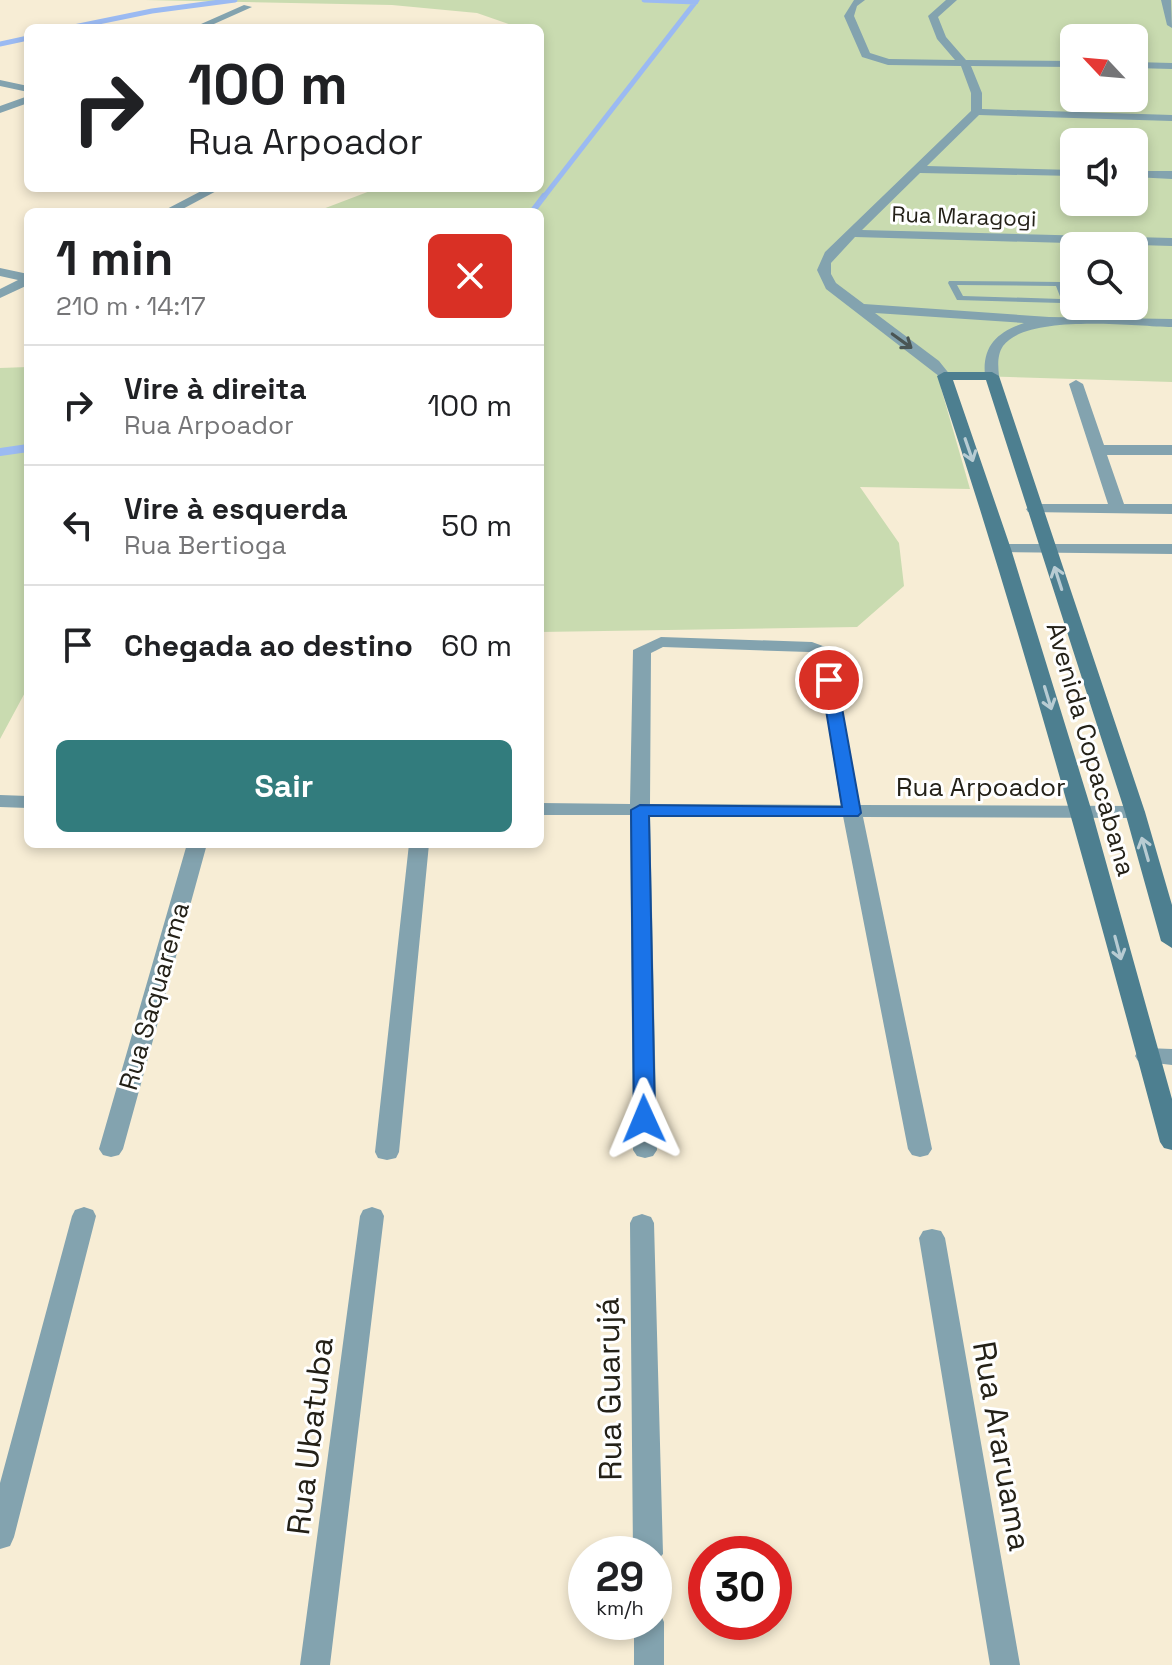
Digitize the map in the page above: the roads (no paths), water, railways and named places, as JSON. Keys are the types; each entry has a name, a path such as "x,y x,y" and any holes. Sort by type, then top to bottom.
{"street":[{"path":"860,0 853,5 849,16 866,55 888,62 1060,64"},
{"path":"952,0 933,16 933,25 944,42 967,63 975,80 976,112 829,255 823,265 823,275 858,308 934,364 944,376 992,376 988,358 992,348 1005,336 1049,321"},
{"path":"1166,0 1172,25"},
{"path":"207,24 247,7"},
{"path":"1148,65 1172,66"},
{"path":"0,83 24,88"},
{"path":"0,110 24,101"},
{"path":"976,112 1172,118"},
{"path":"919,169 1060,173"},
{"path":"1148,174 1172,175"},
{"path":"175,208 208,192"},
{"name":"Rua Maragogi","path":"851,233 1172,242"},
{"path":"0,272 24,278"},
{"path":"0,294 24,281"},
{"path":"858,308 1049,321 1172,323"},
{"name":"Avenida Copacabana","path":"944,376 1003,549 1082,812 1146,1056 1172,1142"},
{"name":"Avenida Copacabana","path":"992,376 1135,812 1172,941"},
{"path":"1076,384 1118,509"},
{"path":"1098,450 1172,450"},
{"path":"1034,509 1172,509"},
{"path":"1003,549 1172,549"},
{"path":"645,1150 640,810 642,650 661,642 812,647 823,651 852,813 920,1149"},
{"path":"0,801 24,802"},
{"name":"Rua Arpoador","path":"544,809 852,813 1135,812"},
{"name":"Rua Saquarema","path":"111,1149 196,848"},
{"path":"387,1152 419,848"},
{"path":"1146,1056 1172,1057"},
{"path":"0,1537 84,1216"},
{"name":"Rua Ubatuba","path":"315,1665 372,1216"},
{"name":"Rua Guarujá","path":"642,1223 648,1536"},
{"name":"Rua Araruama","path":"932,1238 1005,1665"},
{"path":"649,1640 649,1665"}],"lane":[{"path":"952,283 1058,284 1065,301 960,298 952,283"}],"waterway":[{"path":"89,24 152,11 235,0"},
{"path":"644,0 695,2"},
{"path":"543,198 695,2"},
{"path":"0,44 24,39"},
{"path":"535,208 544,196"},
{"path":"0,452 24,449"}]}
